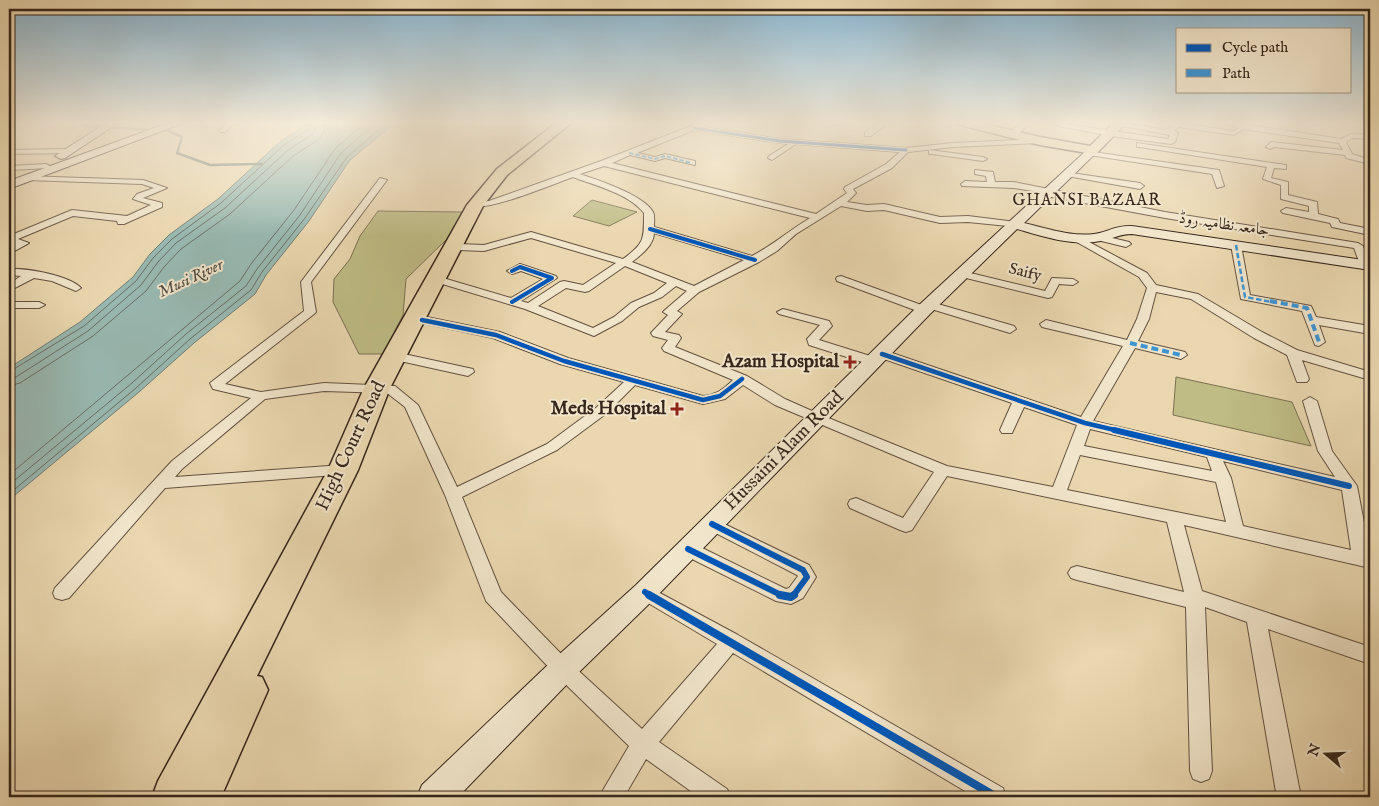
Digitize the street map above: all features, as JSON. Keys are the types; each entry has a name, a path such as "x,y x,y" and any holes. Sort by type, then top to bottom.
{"highway":[{"name":"High Court Road","path":"174,797 479,204 502,172 517,161"},
{"name":"High Court Road","path":"198,797 355,470 384,389 404,358 479,204 509,172 524,161"}],"main road":[{"path":"9,185 27,178 55,161"},
{"path":"44,169 69,161"},
{"name":"Hussaini Alam Road","path":"434,797 563,669 645,592 816,418 962,274 1082,161"},
{"name":"جامعہ نظامیہ روڈ","path":"1016,225 1076,238 1096,237 1114,230 1125,229 1367,266"}],"street":[{"path":"479,204 490,203 610,161"},
{"path":"683,161 692,163"},
{"path":"895,161 848,189 852,193 840,203 794,232 774,249 695,290 669,312 676,314 657,333 675,338 668,348 742,379 780,402 816,418 943,470 1236,530 1365,560 1349,486 1325,450 1310,401"},
{"path":"1155,161 1164,165 1216,172 1220,186"},
{"path":"1244,161 1283,167"},
{"path":"604,163 696,188 818,217"},
{"path":"1162,175 1164,165"},
{"path":"1270,165 1266,177 1268,180 1285,184 1284,197 1315,206 1313,216"},
{"path":"11,169 44,169"},
{"path":"978,172 990,174 991,185"},
{"path":"528,307 564,284 586,289 644,246 649,238 649,213 643,206 616,190 573,174"},
{"path":"1067,174 1140,186"},
{"path":"27,178 144,182 163,188 140,196 137,200 159,205 115,224"},
{"path":"383,180 306,282 310,312 217,383 218,386 261,396 324,387 384,389 411,406 453,495 492,596 563,669 643,744 719,797"},
{"path":"965,184 1014,185 1165,215 1358,246"},
{"path":"840,203 867,208 884,207 940,220 968,219 1016,225"},
{"path":"1286,211 1335,221 1336,224 1367,231 1358,246"},
{"path":"9,239 72,213 128,219"},
{"path":"650,229 755,260"},
{"path":"459,247 484,248 539,236 595,255 624,262 695,290"},
{"path":"1096,237 1126,244"},
{"path":"1076,238 1143,275 1152,288 1194,296 1258,335 1292,353 1370,376"},
{"path":"9,239 24,243 9,251"},
{"path":"1236,245 1245,296 1307,308 1319,342"},
{"path":"1358,246 1367,266"},
{"path":"512,272 520,268 552,278 512,302"},
{"path":"9,272 55,279 76,288"},
{"path":"9,288 32,274"},
{"name":"Saify","path":"962,274 1048,295 1056,280 1073,282"},
{"path":"841,279 928,308 1010,329"},
{"path":"443,281 528,307 594,332 618,319 635,306 658,295 675,282"},
{"path":"1058,494 1085,423 1143,318 1152,288"},
{"path":"9,305 40,305"},
{"path":"783,312 825,323 826,326 813,339 814,342 878,358 1020,400 1085,423 1349,486"},
{"path":"422,320 496,335 564,361 632,382 703,400 716,400 727,394 742,379"},
{"path":"1312,320 1370,330"},
{"path":"1046,324 1181,355"},
{"path":"1292,353 1302,378"},
{"path":"404,358 468,372"},
{"path":"453,495 552,447 602,410 632,382"},
{"path":"62,593 177,465 261,396"},
{"path":"1008,430 1020,400"},
{"path":"1075,449 1223,478"},
{"path":"1213,454 1223,478 1236,530"},
{"path":"160,483 343,470"},
{"path":"856,504 906,526 943,470"},
{"path":"1174,517 1194,599 1201,771"},
{"path":"688,549 783,596 791,597 796,593 806,577 803,570 712,524"},
{"path":"1078,573 1194,599 1256,617 1370,655"},
{"path":"645,592 995,796"},
{"path":"1256,617 1288,792"},
{"path":"611,797 643,744 731,641"}],"shaded area":[{"path":"592,200 637,212 609,226 573,216"},
{"path":"378,211 462,212 448,238 406,279 403,315 383,354 359,354 333,302 334,279 350,259 360,236"},
{"path":"1176,377 1292,402 1311,446 1173,415"}],"water":[{"name":"Musi River","path":"260,161 350,161 309,221 266,275 255,294 194,343 139,392 9,500 9,368 80,322 133,277 150,254 169,235 218,199"}],"waterway":[{"path":"198,161 210,165 262,164"}],"marked path":[{"path":"683,161 692,163"},
{"path":"1236,245 1245,297 1307,308 1319,342"},
{"path":"1130,343 1181,355"}],"cycle path":[{"path":"650,229 755,260"},
{"path":"512,271 520,267 552,278 512,302"},
{"path":"422,320 496,335 564,361 703,400 720,396 729,391 742,379"},
{"path":"882,354 1085,423 1349,486"},
{"path":"688,549 783,596 791,597 807,577 803,570 712,524"},
{"path":"645,592 995,796"}],"place":[{"name":"Azam Hospital","path":"850,362"},
{"name":"Meds Hospital","path":"677,409"}],"district":[{"name":"GHANSI BAZAAR","path":"1087,201"}]}
